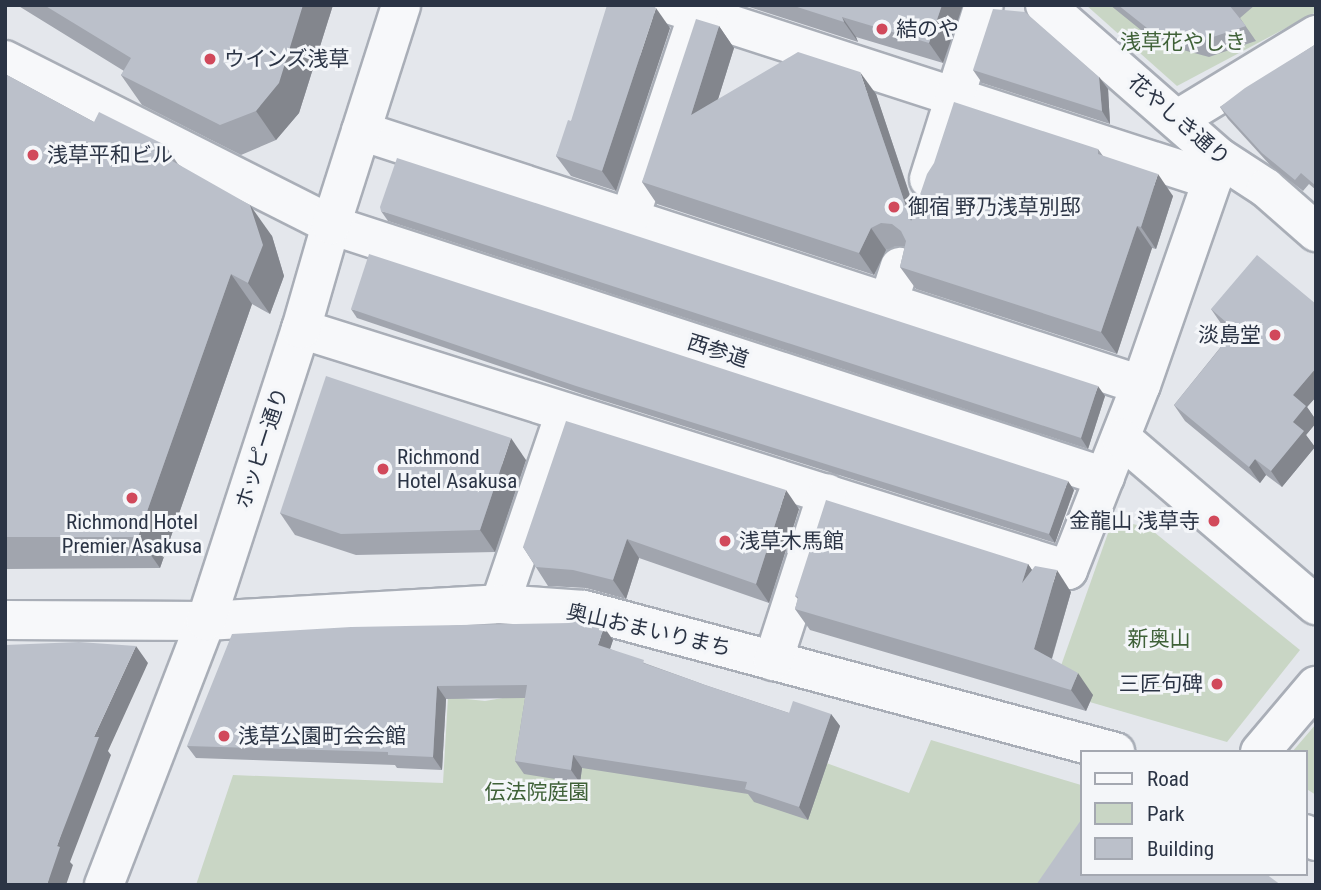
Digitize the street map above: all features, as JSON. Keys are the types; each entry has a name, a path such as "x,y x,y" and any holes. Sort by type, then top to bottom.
{"street":[{"name":"ホッピー通り","path":"104,885 205,621 301,329 401,5"},
{"path":"929,179 984,5"},
{"name":"花やしき通り","path":"1045,5 1178,119 1216,169 1266,188 1316,232"},
{"path":"301,329 1068,570 1141,386 1216,169 956,96 690,8 629,220"},
{"path":"1178,119 1316,35"},
{"name":"西参道","path":"5,60 331,225 1105,477"},
{"path":"361,131 1141,386"},
{"path":"888,303 900,267"},
{"path":"500,604 565,413"},
{"path":"1121,438 1316,605"},
{"path":"773,661 827,494"},
{"name":"奥山おまいりまち","path":"5,620 205,621 500,604 584,610 1108,750"},
{"path":"1262,750 1316,686"}],"green space":[{"name":"浅草花やしき","path":"1086,5 1316,5 1316,12 1177,86"},
{"name":"新奥山","path":"1113,519 1149,528 1300,650 1227,742 1052,691"},
{"name":"伝法院庭園","path":"515,696 785,748 909,793 931,740 1080,785 1080,872 1071,885 196,885 233,775 443,783 448,697 485,701"},
{"path":"1316,724 1316,795 1307,789 1307,750 1294,750"}],"building":[{"name":"ウインズ浅草","path":"44,5 303,5 279,83 256,111 220,125 121,75 131,58"},
{"path":"607,5 652,5 656,8 602,171 556,156 568,120 571,121"},
{"path":"791,5 942,5 929,43 842,17 844,22"},
{"path":"1118,5 1229,5 1246,26 1198,42 1147,28"},
{"path":"993,9 1025,12 1099,77 1102,111 973,70"},
{"path":"696,19 719,26 691,115 798,52 860,72 911,221 954,102 1098,149 1098,154 1158,174 1141,227 1137,226 1101,332 900,267 906,241 901,231 892,224 881,223 871,228 859,253 642,182"},
{"path":"1316,44 1316,186 1301,173 1295,180 1262,153 1220,107 1245,88"},
{"path":"5,74 94,122 99,112 165,145 153,150 250,205 263,245 248,283 231,274 138,537 5,537"},
{"path":"397,158 1098,386 1081,438 381,211 380,207"},
{"path":"369,254 1068,481 1049,534 576,386 351,309"},
{"path":"1257,255 1316,304 1316,368 1293,395 1306,406 1293,422 1304,431 1271,471 1255,459 1249,467 1174,405 1235,330 1211,309"},
{"path":"326,376 511,438 480,530 341,534 280,513"},
{"path":"566,421 786,490 756,584 627,539 613,580 573,570 536,567 523,547"},
{"path":"826,500 1028,564 1022,583 1035,566 1057,570 1034,649 1078,673 1071,690 795,609 798,597 795,596"},
{"path":"567,618 604,627 598,645 644,660 643,663 789,713 793,701 831,714 799,807 745,789 747,782 573,755 571,770 515,761 527,685 437,686 433,757 388,755 388,752 187,746 232,634 351,627 570,623"},
{"path":"79,642 136,646 94,737 99,737 57,846 60,847 47,885 5,885 5,645"},
{"path":"1080,821 1080,876 1269,876 1281,885 1036,885"}],"place":[{"name":"結のや","path":"882,29"},
{"name":"ウインズ浅草","path":"210,59"},
{"name":"浅草平和ビル","path":"33,155"},
{"name":"御宿 野乃浅草別邸","path":"894,207"},
{"name":"淡島堂","path":"1275,335"},
{"name":"Richmond Hotel Asakusa","path":"383,469"},
{"name":"Richmond Hotel Premier Asakusa","path":"132,498"},
{"name":"金龍山 浅草寺","path":"1214,521"},
{"name":"浅草木馬館","path":"725,541"},
{"name":"三匠句碑","path":"1217,684"},
{"name":"浅草公園町会会館","path":"224,736"}]}
